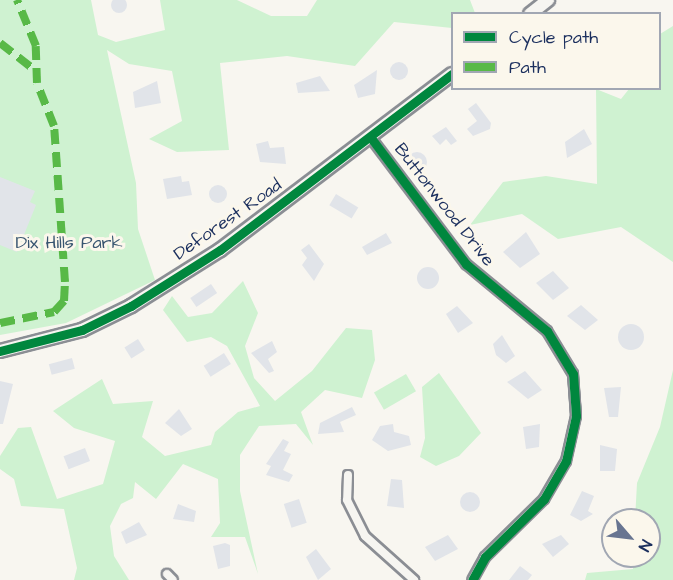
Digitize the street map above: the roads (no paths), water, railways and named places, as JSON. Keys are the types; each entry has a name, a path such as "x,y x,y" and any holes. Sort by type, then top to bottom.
{"street":[{"path":"533,12 548,0"},
{"name":"Deforest Road","path":"0,351 82,330 131,306 220,250 451,76"},
{"name":"Buttonwood Drive","path":"371,138 466,264 547,331 573,375 576,416 566,461 544,499 485,557 472,580"},
{"path":"348,475 347,501 365,536 414,580"}],"park label":[{"name":"Dix Hills Park","path":"69,243"}]}
